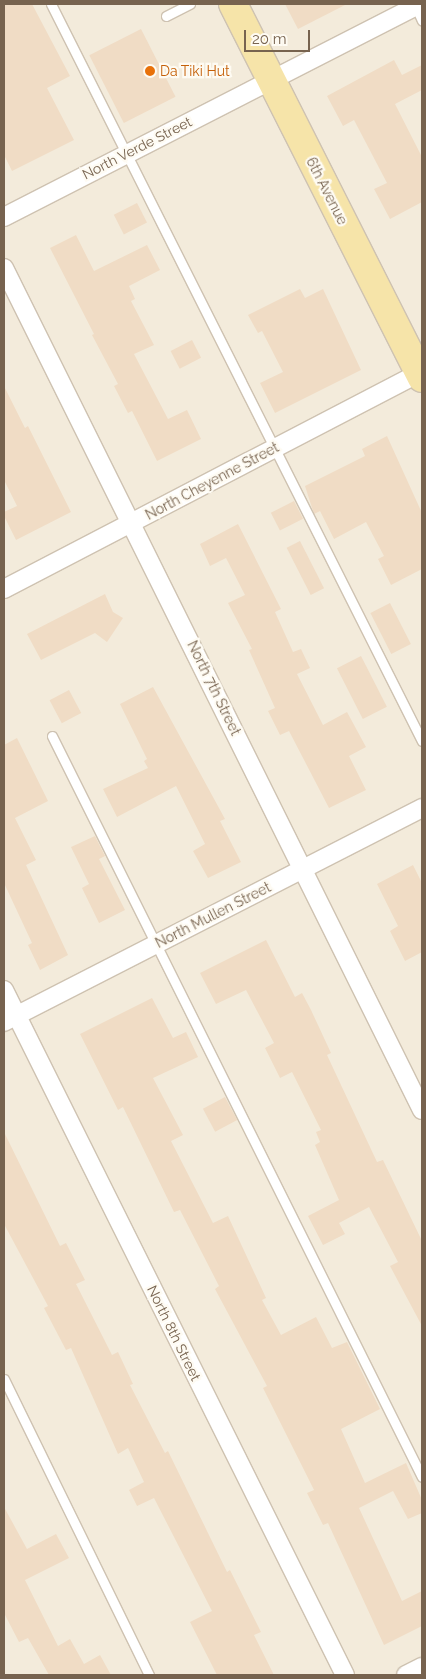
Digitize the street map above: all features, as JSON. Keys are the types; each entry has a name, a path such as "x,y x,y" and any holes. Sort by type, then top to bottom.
{"main road":[{"name":"6th Avenue","path":"233,4 421,375"}],"street":[{"name":"North Verde Street","path":"4,217 271,80 418,9"},
{"name":"North 7th Street","path":"4,268 422,1110"},
{"name":"North Cheyenne Street","path":"4,589 275,448 421,375"},
{"name":"North Mullen Street","path":"10,1019 422,808"},
{"name":"North 8th Street","path":"4,990 10,1019 344,1675"},
{"path":"406,1675 422,1667"}],"lane":[{"path":"52,4 422,741"},
{"path":"166,16 190,4"},
{"path":"52,736 422,1477"},
{"path":"4,1379 149,1675"}],"shaded area":[{"path":"4,4 422,4 422,1675 4,1675"}],"building":[{"path":"4,4 32,4 70,76 47,88 74,140 12,171 4,155"},
{"path":"285,4 347,4 298,29"},
{"path":"141,29 176,97 124,123 89,55"},
{"path":"394,60 402,75 422,65 422,90 395,104 422,157 422,202 390,219 374,189 387,183 354,120 343,126 327,96"},
{"path":"137,203 147,223 124,234 114,215"},
{"path":"76,235 94,271 147,245 160,270 129,286 135,299 131,301 154,345 134,354 168,419 187,410 201,439 157,461 132,411 128,413 114,386 118,384 50,248"},
{"path":"300,289 305,298 323,289 361,370 275,413 260,383 283,372 262,331 258,333 248,315"},
{"path":"192,340 201,358 180,369 171,351"},
{"path":"4,386 25,428 28,426 71,512 16,540 4,516 4,512 17,506 4,480"},
{"path":"387,436 422,513 422,569 391,585 378,559 384,556 366,522 334,539 320,511 314,514 305,486 365,456 362,449"},
{"path":"294,501 303,519 280,531 271,513"},
{"path":"238,524 281,609 275,612 293,652 301,649 310,668 297,674 323,725 347,712 366,747 349,756 366,790 329,808 289,731 280,735 268,711 275,708 249,650 252,649 228,603 245,595 226,558 210,566 200,544"},
{"path":"300,541 324,588 311,595 287,548"},
{"path":"105,594 113,612 123,618 107,642 95,633 41,660 27,634"},
{"path":"390,603 411,644 391,654 370,613"},
{"path":"361,656 387,707 363,719 337,668"},
{"path":"153,687 225,819 220,821 241,862 208,878 193,851 205,844 176,786 117,817 103,789 148,768 144,761 147,759 120,704"},
{"path":"69,690 81,713 62,723 50,700"},
{"path":"17,738 48,801 15,818 36,860 26,865 68,955 40,970 28,945 32,943 4,883 4,745"},
{"path":"95,836 105,856 99,859 125,910 99,923 82,888 89,884 71,847"},
{"path":"413,865 422,883 422,952 405,961 390,931 398,926 377,884"},
{"path":"266,940 295,997 302,993 311,1010 331,1053 327,1055 377,1162 383,1160 422,1241 422,1326 390,1266 398,1262 369,1207 339,1223 345,1234 323,1245 308,1216 339,1200 315,1145 320,1142 316,1132 321,1130 292,1072 280,1078 265,1048 274,1043 246,990 216,1004 200,973"},
{"path":"152,998 173,1038 186,1032 198,1057 153,1078 183,1135 171,1141 213,1223 228,1216 266,1298 262,1300 281,1335 316,1317 332,1348 347,1342 380,1409 341,1429 365,1483 406,1463 422,1500 422,1513 408,1519 393,1491 359,1508 402,1601 422,1591 422,1626 384,1645 328,1523 323,1525 307,1493 314,1490 263,1388 267,1386 215,1289 219,1286 180,1210 174,1212 123,1107 118,1110 80,1034"},
{"path":"225,1097 237,1120 215,1132 203,1109"},
{"path":"4,1132 60,1246 66,1243 85,1280 76,1284 112,1355 118,1352 133,1384 130,1385 165,1453 168,1451 227,1572 230,1570 261,1632 254,1635 274,1675 217,1675 190,1622 212,1611 154,1498 137,1506 129,1490 144,1482 128,1448 118,1454 71,1348 66,1350 44,1308 48,1306 4,1224"},
{"path":"4,1507 27,1549 56,1534 69,1558 25,1580 58,1646 70,1639 84,1664 100,1655 111,1675 49,1675 28,1638 19,1642 4,1613"}],"place":[{"name":"Da Tiki Hut","path":"150,71"}]}
